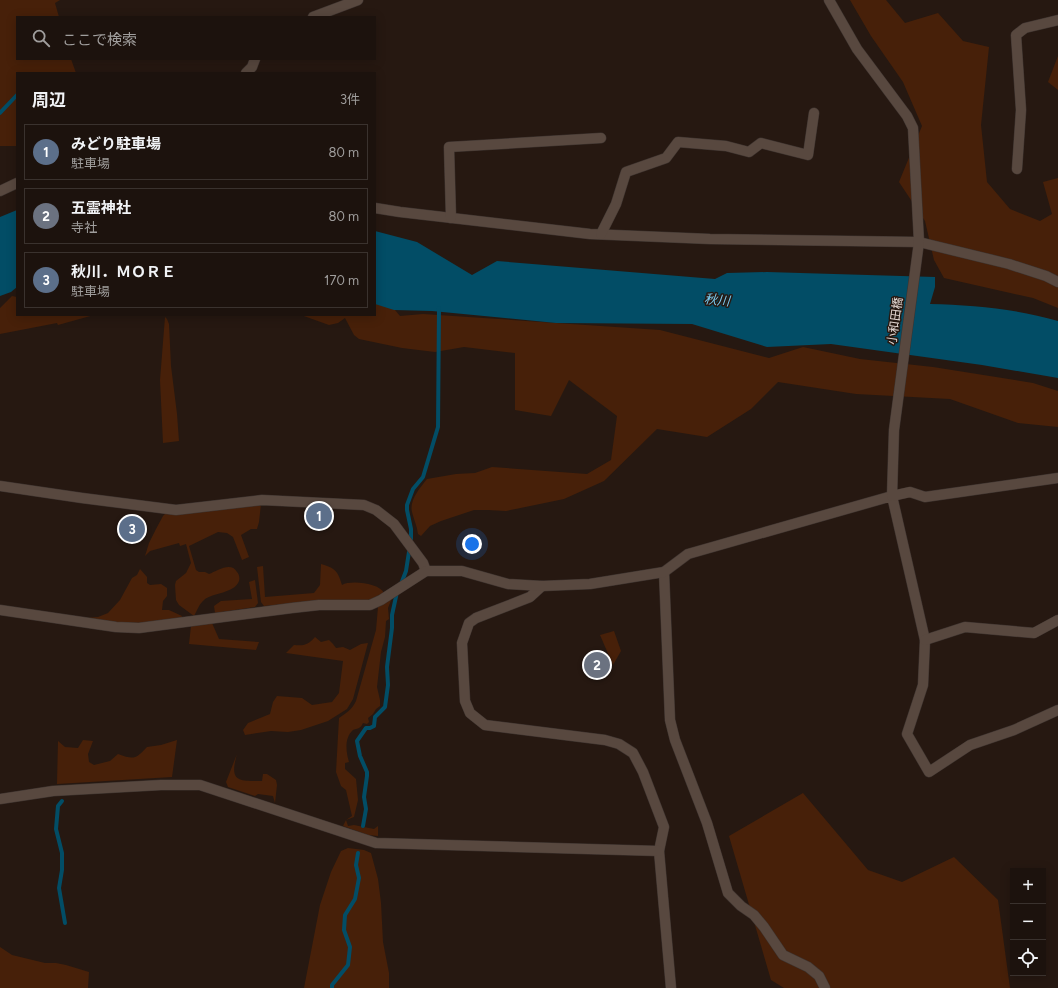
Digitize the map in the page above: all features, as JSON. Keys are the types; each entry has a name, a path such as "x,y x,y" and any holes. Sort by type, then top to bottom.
{"street":[{"path":"316,16 358,0"},
{"name":"小和田橋","path":"829,0 857,50 907,116 913,128 918,246 894,430 892,496 910,492 925,497 1058,478"},
{"path":"1017,169 1021,110 1016,35 1025,28 1058,20"},
{"path":"247,72 252,67 255,60"},
{"path":"602,234 616,204 626,172 666,158 678,142 726,146 749,152 761,144 808,155 814,113"},
{"path":"451,218 449,147 601,138"},
{"path":"0,191 16,183"},
{"path":"376,208 451,218 602,234 918,246 1009,264 1058,282"},
{"path":"0,486 176,510 262,500 364,505 376,510 394,524 423,563 426,571"},
{"path":"0,610 127,628 139,628 292,608 370,605 426,571 462,571 508,584 542,586 590,584 664,572 688,554 892,496 925,640 923,685 907,734 929,772 970,745 1014,730 1058,710"},
{"path":"664,572 670,720 675,740 712,837 728,893 741,906 754,915 764,926 782,955 808,967 819,976 825,988"},
{"path":"542,586 530,597 476,618 469,623 462,643 465,701 470,713 485,725 605,740 619,744 633,753 643,772 664,827 659,851 671,988"},
{"path":"925,640 965,626 1034,633 1058,620"},
{"path":"0,799 53,791 161,785 200,785 376,843 659,851"}],"shaded area":[{"path":"0,0 60,0 55,3 59,16 16,16 16,60 71,60 76,72 16,72 16,146 0,146"},
{"path":"850,0 886,0 905,23 938,13 963,41 989,47 981,125 987,182 1010,209 1040,221 1052,214 1043,182 1058,178 1058,308 1033,298 944,278 934,260 925,221 899,182 922,126 903,82 871,36"},
{"path":"1058,56 1058,90 1048,82"},
{"path":"12,296 16,297 16,316 90,316 58,325 57,323 0,334 0,308"},
{"path":"376,300 390,304 400,316 423,314 660,330 769,358 803,347 860,359 933,367 1033,383 1058,391 1058,427 1018,423 950,399 856,394 778,382 751,409 707,437 657,429 604,481 564,499 506,511 474,510 430,526 421,536 418,534 411,508 416,494 427,479 456,474 475,473 492,467 587,474 611,460 617,416 569,380 551,416 515,410 515,353 464,347 435,352 402,348 359,339 354,335 345,318 338,323 329,325 304,316 376,316"},
{"path":"165,317 169,324 171,366 179,441 163,443 160,380"},
{"path":"261,504 257,529 251,529 241,535 249,557 242,560 233,537 227,533 218,532 189,546 196,570 199,572 209,574 231,567 238,573 239,577 239,581 233,588 208,597 204,600 194,616 179,605 176,600 176,581 186,573 191,563 186,544 180,546 179,543 150,551 145,556 149,543 163,516 167,512"},
{"path":"321,564 330,567 337,573 342,585 346,583 364,583 377,587 384,593 376,598 368,600 318,601 264,606 261,602 257,567 263,566 265,597 314,593 320,585"},
{"path":"140,569 147,577 147,583 150,585 161,584 167,588 167,596 163,601 162,610 169,610 182,616 181,618 149,623 129,624 86,618 98,617 108,613 120,600 132,578 137,575"},
{"path":"255,580 258,603 255,607 215,613 214,606 221,601 252,599 249,582"},
{"path":"392,598 388,608 389,619 386,621 377,687 380,706 368,718 369,722 367,724 363,723 360,728 353,730 350,733 347,741 347,754 349,762 345,763 345,769 356,779 358,800 354,817 346,820 352,816 346,790 341,786 336,772 339,718 351,709 356,701 376,630 378,607"},
{"path":"212,623 219,639 259,642 256,650 189,644 191,626"},
{"path":"614,631 621,651 613,665 600,635"},
{"path":"315,637 321,642 329,640 336,648 343,647 350,650 361,644 368,643 353,699 347,709 328,721 301,730 288,732 271,731 245,735 243,730 248,723 270,714 273,702 277,696 302,698 312,705 332,702 339,693 343,661 286,653 294,645 306,644"},
{"path":"83,740 93,741 88,754 89,762 94,765 110,761 118,754 131,758 140,754 147,747 161,745 177,740 172,777 57,784 58,741 65,747 78,748"},
{"path":"237,754 234,770 235,775 241,780 262,781 263,774 267,774 276,780 277,785 275,803 273,796 258,794 255,796 228,787 226,782"},
{"path":"803,793 868,870 902,882 954,857 998,900 1010,988 784,988 771,980 729,836"},
{"path":"346,820 348,826 354,825 374,829 378,826 378,836 368,835 343,826"},
{"path":"348,848 364,850 371,853 378,879 383,942 389,973 389,988 304,988 320,905 331,872 341,851"},
{"path":"0,947 12,955 45,963 66,965 89,972 88,988 0,988"}],"water":[{"path":"16,210 16,288 11,292 0,296 0,217"},
{"name":"秋川","path":"376,231 417,242 472,275 497,261 715,279 727,273 767,272 935,277 935,287 930,304 995,308 1027,313 1058,321 1058,378 982,365 831,344 767,347 692,324 556,323 432,311 394,310 376,304"}],"waterway":[{"path":"0,113 16,96"},
{"path":"401,584 406,571 411,539 407,505 413,489 423,477 438,427 439,308"},
{"path":"363,826 366,809 364,797 367,772 360,756 357,741 366,728 374,726 375,717 385,707 388,685 387,667 392,628 392,615 397,592"},
{"path":"62,801 58,806 56,829 62,853 62,870 59,888 65,923"},
{"path":"332,988 332,985 348,965 350,947 344,930 345,915 355,899 359,878 356,865 358,853"}],"place":[{"name":"みどり駐車場","path":"319,516"},
{"name":"秋川．ＭＯＲＥ","path":"132,529"},
{"name":"五霊神社","path":"597,665"}]}
